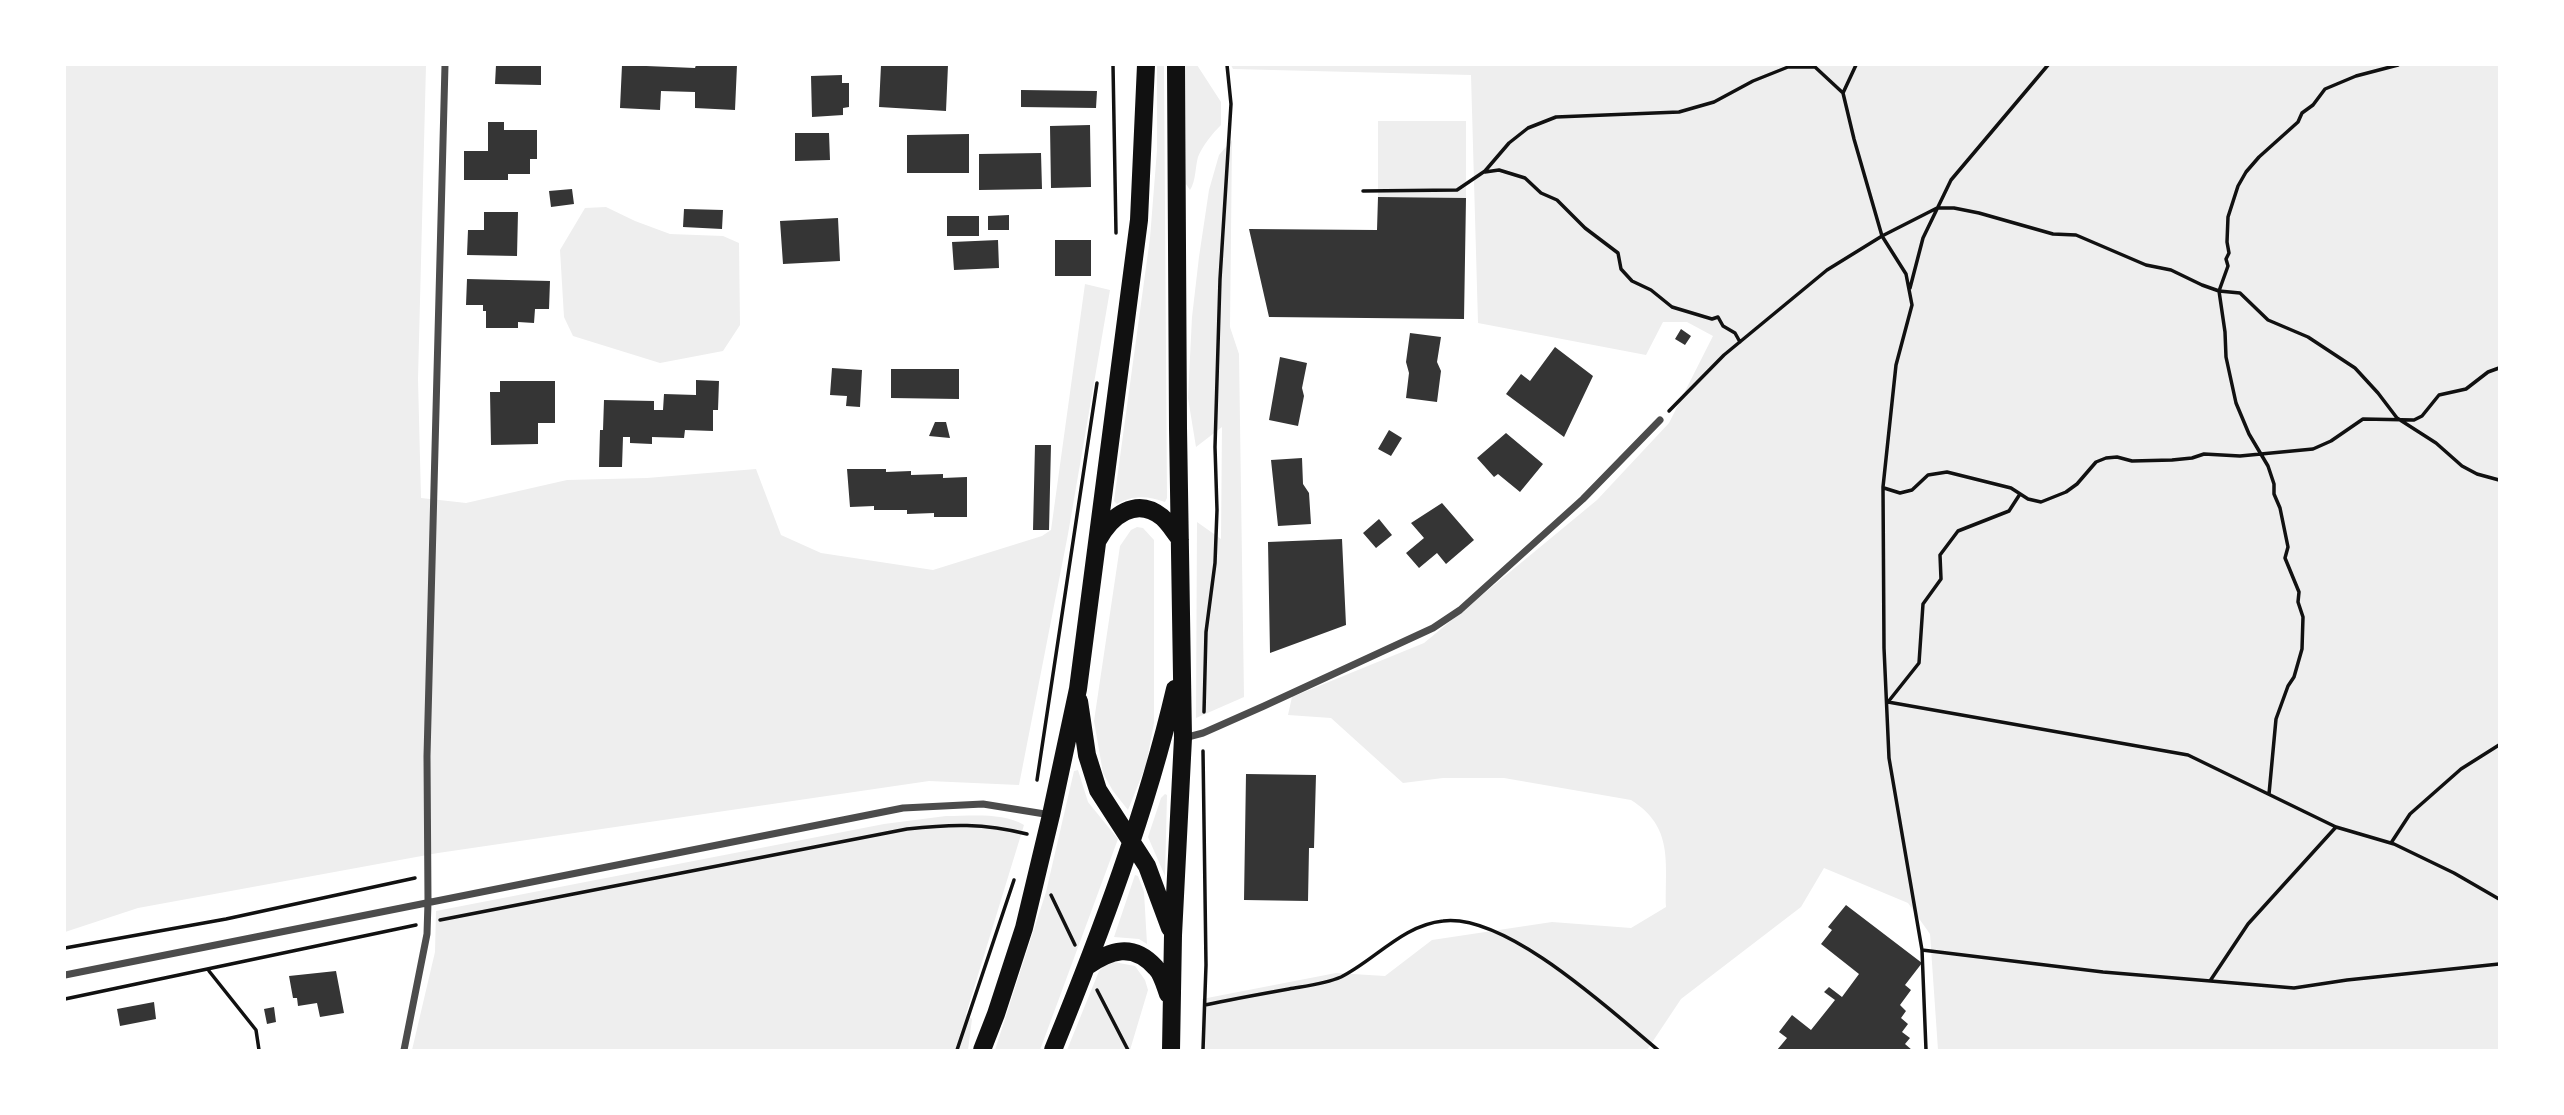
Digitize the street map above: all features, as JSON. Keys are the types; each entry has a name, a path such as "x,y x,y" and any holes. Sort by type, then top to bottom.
{"main road":[{"path":"982,1050 1024,928 1051,816 1077,689 1139,220 1146,65"},
{"path":"1171,1050 1173,935 1183,738 1176,65"},
{"path":"1095,546 1114,518 1133,508 1148,509 1162,517 1180,539"},
{"path":"1053,1050 1133,842 1162,746 1181,661"},
{"path":"1077,689 1087,755 1098,790 1147,866 1173,935"},
{"path":"1086,968 1104,955 1118,950 1131,951 1157,969 1171,999"}],"street":[{"path":"404,1050 427,923 428,902 427,756 445,65"},
{"path":"1183,738 1203,733 1433,628 1460,610 1583,499 1660,420"},
{"path":"65,975 903,808 983,804 1051,816"}],"path":[{"path":"1113,65 1116,236"},
{"path":"1203,1050 1203,733 1206,632 1215,563 1217,510 1215,447 1220,279 1231,104 1227,65"},
{"path":"1843,93 1856,65"},
{"path":"1909,289 1923,238 1951,180 2048,65"},
{"path":"2269,794 2276,719 2294,677 2302,649 2303,617 2298,602 2299,592 2286,558 2288,547 2274,494 2274,484 2236,403 2226,357 2219,291 2228,266 2228,217 2238,186 2246,172 2298,122 2302,113 2313,105 2325,89 2356,76 2398,65"},
{"path":"1363,191 1457,190 1483,172 1509,143 1528,128 1556,117 1679,113 1714,102 1753,81 1788,67 1815,67 1843,93 1882,236 1906,274 1912,305 1896,365 1883,488 1884,648 1889,758 1922,950 1926,1050"},
{"path":"1483,172 1499,170 1525,178 1541,193 1557,200 1585,228 1618,253 1622,269 1632,281 1651,290 1672,307 1712,319 1718,317 1723,326 1735,333 1740,342"},
{"path":"1660,420 1740,342 1827,270 1882,236 1937,208 1979,213 2053,234 2076,235 2131,260 2171,270 2219,291 2240,293 2268,320 2308,337 2355,368 2399,419 2436,443 2462,466 2477,474 2499,480"},
{"path":"1883,488 1900,493 1912,490 1928,475 1947,472 2011,488 2028,499 2041,502 2054,498 2077,484 2096,462 2106,458 2117,457 2132,461 2192,458 2204,454 2225,457 2314,449 2331,441 2362,419 2414,420 2422,416 2439,395 2466,389 2488,372 2499,368"},
{"path":"1024,844 1032,811 1097,382"},
{"path":"1888,702 1919,663 1923,604 1941,579 1940,555 1958,531 2009,511 2020,494"},
{"path":"1888,702 2189,755 2336,827 2391,842 2499,899"},
{"path":"2391,842 2410,814 2460,769 2499,745"},
{"path":"65,999 209,970 268,955 907,829 943,824 976,824 1027,834"},
{"path":"2210,981 2248,924 2336,827"},
{"path":"65,948 226,919 427,875"},
{"path":"957,1050 1015,877"},
{"path":"1205,1005 1318,984 1340,977 1412,930 1441,921 1456,920 1492,928 1518,942 1591,994 1658,1050"},
{"path":"1922,950 2103,972 2294,988 2499,964"},
{"path":"209,970 256,1030 259,1050"}],"shaded area":[{"path":"65,65 426,65 418,379 421,498 466,503 567,480 647,478 756,469 781,535 821,553 933,570 1042,536 1051,530 1085,284 1110,290 1068,534 1019,785 929,781 438,853 138,908 65,932"},
{"path":"1157,65 1164,65 1167,498 1165,502 1135,498 1117,504 1114,501 1150,238 1157,150"},
{"path":"1185,65 1197,65 1221,102 1221,125 1200,153 1190,190 1186,184"},
{"path":"1231,65 2499,65 2499,1050 1938,1050 1930,934 1908,903 1824,868 1801,907 1681,999 1647,1050 1201,1050 1202,999 1336,973 1385,976 1432,940 1552,922 1631,928 1666,907 1666,860 1661,834 1645,811 1631,800 1504,778 1443,778 1403,783 1331,718 1288,715 1292,697 1424,643 1597,500 1669,423 1713,336 1687,322 1663,322 1646,355 1478,323 1471,75 1233,69"},
{"path":"1378,121 1466,121 1466,198 1378,197"},
{"path":"1232,140 1230,327 1239,354 1244,697 1196,718 1197,522 1221,539 1222,427 1196,447 1188,398 1192,317 1209,190 1219,155"},
{"path":"606,207 670,234 723,236 739,243 740,325 723,351 660,363 573,336 564,317 560,250 585,208"},
{"path":"1143,528 1154,540 1154,723 1146,765 1128,810 1103,773 1094,721 1120,546 1131,530"},
{"path":"1078,770 1088,802 1118,839 1040,1050 995,1050 1046,892 1074,771"},
{"path":"1165,794 1165,876 1148,837 1161,798"},
{"path":"946,816 996,816 1024,825 966,1014 972,1019 968,1050 412,1050 435,952 436,911 884,824"},
{"path":"1135,875 1138,876 1144,892 1147,944 1139,939 1114,937"},
{"path":"1114,962 1135,966 1145,980 1148,990 1130,1050 1067,1050 1099,971 1106,964"}],"building":[{"path":"496,65 541,65 541,85 495,84"},
{"path":"622,65 695,68 696,65 737,65 735,110 695,108 695,92 661,91 660,110 620,108"},
{"path":"881,65 948,65 946,111 879,107"},
{"path":"842,75 842,83 849,83 849,107 843,108 843,115 812,117 811,76"},
{"path":"1021,90 1097,91 1096,108 1021,107"},
{"path":"488,122 504,122 504,130 537,130 537,159 530,159 530,174 508,174 508,180 464,180 464,151 488,151"},
{"path":"1090,125 1091,187 1051,188 1050,126"},
{"path":"795,133 829,133 830,160 795,161"},
{"path":"969,134 969,173 907,173 907,135"},
{"path":"1041,153 1042,189 979,190 979,154"},
{"path":"572,189 574,204 551,207 549,191"},
{"path":"1378,197 1466,198 1464,319 1269,317 1249,229 1377,230"},
{"path":"684,209 723,210 722,229 683,227"},
{"path":"484,212 518,212 517,256 467,255 468,230 484,230"},
{"path":"1009,215 1009,230 988,230 988,216"},
{"path":"947,216 979,216 979,236 947,236"},
{"path":"838,218 840,261 783,264 780,221"},
{"path":"998,240 999,268 954,270 952,242"},
{"path":"1055,240 1091,240 1091,276 1055,276"},
{"path":"467,279 550,281 549,309 535,309 534,323 518,322 518,328 486,328 486,311 483,311 483,305 466,305"},
{"path":"1681,329 1691,336 1685,345 1675,339"},
{"path":"1410,333 1441,337 1437,362 1441,371 1437,402 1406,398 1409,373 1406,362"},
{"path":"1555,347 1593,376 1564,437 1506,394 1521,374 1530,381"},
{"path":"1280,357 1307,363 1298,426 1269,420"},
{"path":"832,368 862,370 860,407 846,406 847,396 830,395"},
{"path":"891,369 959,369 959,399 891,398"},
{"path":"696,380 719,381 718,410 713,410 713,431 685,430 684,438 652,437 652,444 630,443 630,437 623,437 622,467 599,467 604,400 654,401 654,410 663,410 664,394 696,395"},
{"path":"500,381 555,381 555,423 538,423 538,444 491,445 490,392 500,392"},
{"path":"935,422 946,422 950,438 929,436"},
{"path":"1389,430 1402,438 1391,456 1378,449"},
{"path":"1506,433 1543,464 1520,492 1498,474 1494,477 1477,458"},
{"path":"1035,445 1051,445 1049,530 1033,530"},
{"path":"1302,458 1303,484 1309,493 1311,524 1278,526 1271,460"},
{"path":"847,469 911,471 911,475 943,474 943,478 967,477 967,517 934,517 934,513 907,514 907,510 874,510 874,506 850,507"},
{"path":"1442,503 1474,540 1446,564 1437,553 1419,568 1406,553 1424,538 1411,523"},
{"path":"1379,519 1392,535 1376,548 1363,533"},
{"path":"1342,539 1346,625 1270,653 1268,542"},
{"path":"1246,774 1316,775 1314,848 1309,848 1308,901 1244,900"},
{"path":"1846,905 1922,963 1905,985 1911,990 1900,1005 1906,1011 1901,1018 1908,1024 1902,1032 1910,1038 1905,1044 1912,1050 1777,1050 1787,1038 1779,1032 1792,1015 1811,1030 1835,1000 1824,992 1829,987 1842,997 1859,974 1821,944 1832,930 1828,927"},
{"path":"336,971 344,1013 320,1017 317,1003 298,1006 297,998 293,998 289,976"},
{"path":"154,1002 156,1019 120,1026 117,1009"},
{"path":"274,1007 276,1022 267,1024 264,1009"}]}
